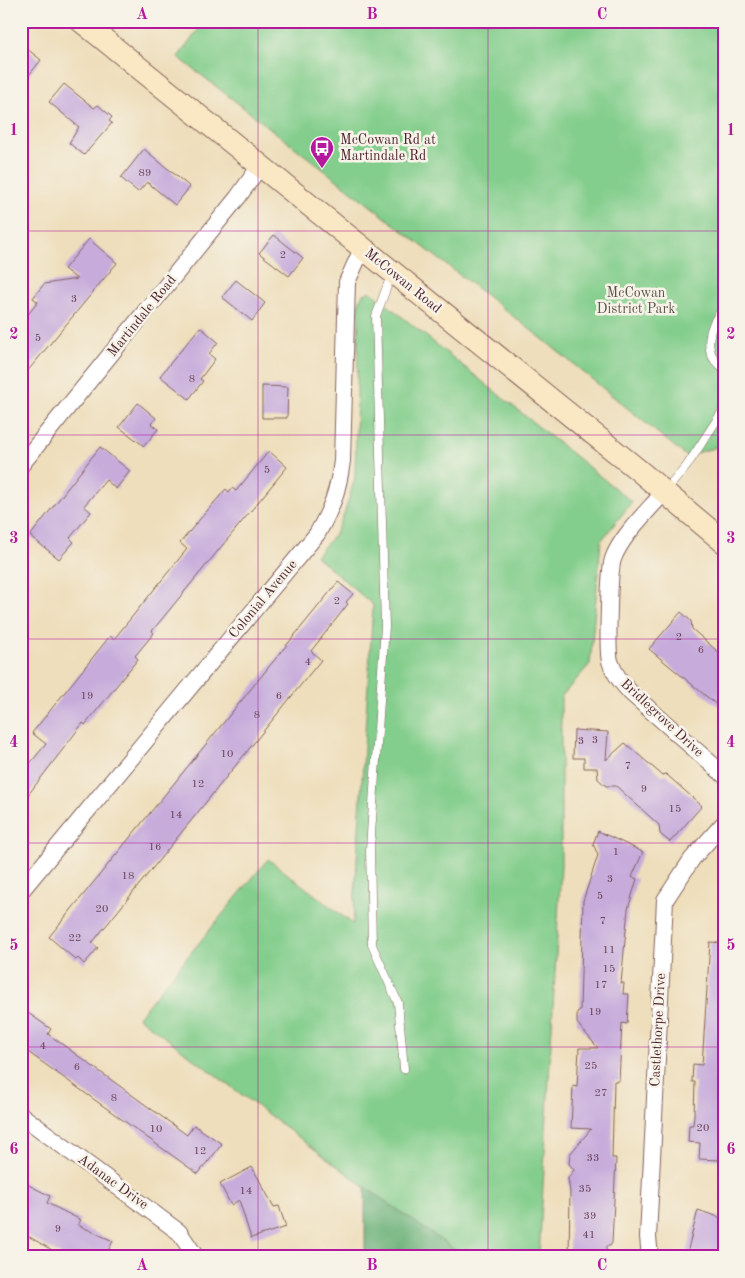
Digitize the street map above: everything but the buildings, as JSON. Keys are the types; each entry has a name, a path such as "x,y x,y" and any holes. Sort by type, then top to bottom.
{"street":[{"name":"McCowan Road","path":"81,21 724,542"},
{"name":"Martindale Road","path":"21,465 238,197 260,166"},
{"name":"Colonial Avenue","path":"21,891 317,534 330,511 339,489 342,461 347,282 362,249"},
{"name":"Bridlegrove Drive","path":"664,492 623,542 613,559 610,580 610,660 619,679 631,693 724,775"},
{"name":"Castlethorpe Drive","path":"650,1257 648,1238 665,900 692,859 724,823"},
{"name":"Adanac Drive","path":"21,1115 179,1232 196,1257"}],"lane":[{"path":"392,272 376,316 385,626 370,849 372,945 398,1003 404,1069"},
{"path":"724,308 715,318 710,330 709,343 712,356 724,370"},
{"path":"664,492 686,467 724,409"}],"green space":[{"name":"McCowan District Park","path":"205,21 724,21 724,445 686,456 545,341 178,57"},
{"path":"370,291 632,502 601,541 590,664 561,697 561,866 539,1257 465,1257 365,1187 138,1017 268,859 353,924 373,605 316,556 335,534 345,512 355,477 359,303 362,295"},
{"path":"365,1187 465,1257 365,1257"}],"place":[{"name":"McCowan Rd at Martindale Rd","path":"322,169"}]}
